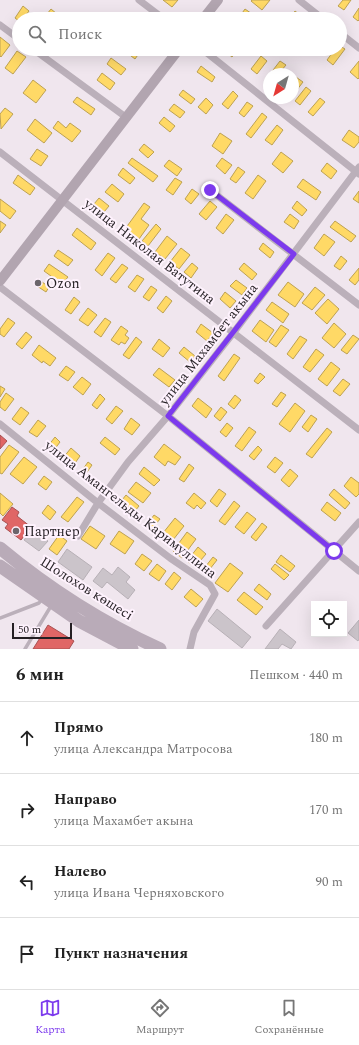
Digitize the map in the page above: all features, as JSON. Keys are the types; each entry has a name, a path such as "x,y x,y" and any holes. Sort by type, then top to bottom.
{"highway":[{"name":"Шолохов көшесі","path":"0,548 18,563 65,596 113,626 160,649"},
{"name":"Шолохов көшесі","path":"0,566 113,643 128,648"}],"street":[{"path":"139,0 155,12"},
{"path":"209,12 218,0"},
{"path":"299,0 314,12"},
{"path":"0,25 12,34"},
{"path":"347,39 359,48"},
{"path":"43,56 127,118"},
{"path":"0,281 174,56"},
{"path":"211,56 358,171"},
{"name":"улица Николая Ватутина","path":"0,152 359,430"},
{"name":"улица Махамбет акына","path":"78,536 98,503 128,462 168,416 358,171"},
{"path":"210,190 359,305"},
{"path":"0,287 168,416 359,571"},
{"name":"улица Амангельды Каримуллина","path":"0,424 98,503 170,558 210,585 215,594 194,632 190,649"},
{"path":"266,626 359,522"}],"lane":[{"path":"0,618 48,600"},
{"path":"25,649 48,600"}],"building: Жильё":[{"path":"163,0 178,0 172,7"},
{"path":"270,0 262,10 251,1"},
{"path":"343,0 351,0 344,10 338,6"},
{"path":"23,6 29,11 28,12 19,12"},
{"path":"359,8 359,20 358,21 353,17"},
{"path":"0,37 10,45 1,57 0,56"},
{"path":"13,56 26,57 13,74 5,68"},
{"path":"261,56 267,61 257,74 251,69"},
{"path":"330,56 340,56 333,65 327,60"},
{"path":"111,58 126,69 121,75 107,64"},
{"path":"280,61 286,65 284,68 275,68"},
{"path":"359,61 359,78 358,79 350,72"},
{"path":"201,66 215,77 212,82 197,72"},
{"path":"102,73 115,83 110,90 97,80"},
{"path":"299,79 303,82 299,87"},
{"path":"33,80 46,90 36,103 23,93"},
{"path":"306,87 311,91 300,105 299,96"},
{"path":"183,90 195,99 191,104 179,95"},
{"path":"233,91 238,96 228,109 222,104"},
{"path":"77,97 95,109 91,115 73,102"},
{"path":"206,98 213,105 206,114 198,107"},
{"path":"320,98 325,102 313,116 308,112"},
{"path":"247,102 253,106 244,117 239,113"},
{"path":"174,104 185,112 180,118 169,110"},
{"path":"5,108 13,114 1,129 0,114"},
{"path":"262,113 267,117 251,138 246,134"},
{"path":"164,117 175,126 170,132 159,123"},
{"path":"35,119 52,133 44,143 27,130"},
{"path":"58,121 66,128 70,123 81,131 72,142 53,128"},
{"path":"277,125 283,130 272,145 265,140"},
{"path":"349,130 359,137 359,142 354,148 342,140"},
{"path":"220,133 232,141 223,154 212,146"},
{"path":"144,144 154,152 148,158 139,150"},
{"path":"37,149 48,156 41,166 30,159"},
{"path":"281,152 293,161 283,173 272,164"},
{"path":"132,158 158,176 153,182 128,163"},
{"path":"222,158 232,165 225,174 216,166"},
{"path":"169,160 182,169 177,176 164,166"},
{"path":"327,163 337,171 331,179 321,171"},
{"path":"238,167 245,172 236,183 230,179"},
{"path":"123,168 135,178 130,184 118,175"},
{"path":"18,175 35,188 30,195 13,183"},
{"path":"258,175 266,181 253,199 245,193"},
{"path":"175,178 182,182 173,195 166,190"},
{"path":"303,179 321,192 316,200 297,187"},
{"path":"112,184 124,194 118,202 105,192"},
{"path":"192,189 199,194 191,204 185,199"},
{"path":"359,191 359,203 353,199"},
{"path":"99,198 109,206 104,212 94,204"},
{"path":"0,199 16,211 10,219 0,211"},
{"path":"210,201 217,207 206,220 199,214"},
{"path":"297,201 307,210 302,216 292,208"},
{"path":"144,203 150,207 141,219 149,225 139,239 125,229"},
{"path":"226,214 234,220 223,234 216,228"},
{"path":"290,214 299,221 294,229 284,222"},
{"path":"0,221 6,225 0,233"},
{"path":"335,221 356,236 351,242 330,227"},
{"path":"156,224 161,229 148,246 142,241"},
{"path":"77,228 96,243 91,250 72,235"},
{"path":"324,234 335,242 324,256 314,248"},
{"path":"167,236 177,244 165,259 155,252"},
{"path":"263,243 274,252 270,258 259,249"},
{"path":"181,248 190,255 179,269 170,262"},
{"path":"58,250 73,260 68,266 54,256"},
{"path":"108,253 115,258 102,276 95,270"},
{"path":"341,256 347,261 340,270 334,266"},
{"path":"192,263 198,268 191,278 184,272"},
{"path":"244,263 257,274 252,280 239,269"},
{"path":"49,264 68,277 62,284 44,271"},
{"path":"122,264 128,268 116,283 110,279"},
{"path":"359,268 359,280 355,285 349,280"},
{"path":"137,275 144,279 135,292 128,287"},
{"path":"38,279 49,287 46,292 34,284"},
{"path":"236,280 247,288 242,295 230,286"},
{"path":"288,282 304,294 295,307 278,295"},
{"path":"151,286 157,290 149,301 143,297"},
{"path":"315,287 325,295 312,310 302,303"},
{"path":"225,292 236,301 230,308 220,299"},
{"path":"166,296 172,301 163,313 157,308"},
{"path":"74,297 80,302 71,314 65,310"},
{"path":"328,299 339,309 327,324 315,313"},
{"path":"272,302 289,314 283,323 266,310"},
{"path":"88,308 97,315 88,326 79,320"},
{"path":"8,318 15,323 4,337 0,334 0,329"},
{"path":"105,318 111,322 101,337 94,332"},
{"path":"260,320 274,330 266,342 252,331"},
{"path":"334,323 346,334 334,348 322,338"},
{"path":"201,324 213,333 207,341 196,332"},
{"path":"281,325 289,330 276,347 269,342"},
{"path":"121,326 128,331 125,335 129,338 125,344 121,342 119,345 111,340"},
{"path":"26,332 32,337 22,349 16,344"},
{"path":"353,335 359,339 347,354 341,350"},
{"path":"300,336 307,340 293,359 287,354"},
{"path":"136,337 142,342 129,359 123,355"},
{"path":"159,339 170,348 163,357 152,349"},
{"path":"39,345 56,358 50,366 43,361 42,363 32,355"},
{"path":"184,347 195,356 190,362 179,353"},
{"path":"316,349 324,355 310,372 303,367"},
{"path":"234,354 240,358 224,381 218,376"},
{"path":"331,362 340,369 327,386 318,379"},
{"path":"66,366 75,372 68,381 59,375"},
{"path":"159,368 175,380 169,387 153,375"},
{"path":"260,373 265,377 258,384 254,381"},
{"path":"82,377 91,384 83,395 73,387"},
{"path":"343,379 350,384 340,396 333,391"},
{"path":"0,386 5,389 0,397"},
{"path":"281,392 286,395 277,407 272,404"},
{"path":"6,393 14,399 5,411 0,407 0,402"},
{"path":"100,394 105,399 97,409 92,405"},
{"path":"235,395 241,400 234,409 228,404"},
{"path":"198,398 212,409 206,418 192,406"},
{"path":"295,403 305,411 290,432 279,424"},
{"path":"116,406 123,411 112,424 106,419"},
{"path":"21,407 29,413 20,425 12,419"},
{"path":"221,407 227,412 220,421 214,416"},
{"path":"311,415 317,419 308,432 302,427"},
{"path":"131,418 140,425 132,435 124,429"},
{"path":"38,420 46,426 37,437 29,432"},
{"path":"227,423 233,428 226,437 220,432"},
{"path":"249,427 256,432 242,451 235,446"},
{"path":"327,428 332,432 312,458 306,454"},
{"path":"55,437 60,442 54,450 48,446"},
{"path":"105,437 120,449 115,455 100,443"},
{"path":"164,444 181,457 175,465 168,461 165,466 154,457"},
{"path":"9,445 19,452 2,474 0,473 0,457"},
{"path":"258,446 262,450 254,460 249,456"},
{"path":"71,448 80,456 73,466 63,458"},
{"path":"24,457 37,467 23,484 10,474"},
{"path":"275,457 283,463 275,473 267,467"},
{"path":"88,462 92,465 85,475 81,472"},
{"path":"189,464 194,468 184,482 179,479"},
{"path":"144,467 160,480 154,486 139,474"},
{"path":"290,469 298,476 289,487 281,480"},
{"path":"44,476 52,482 46,490 38,484"},
{"path":"351,477 359,483 359,494 356,497 344,486"},
{"path":"136,482 151,493 143,503 128,492"},
{"path":"219,489 226,494 217,507 210,501"},
{"path":"334,489 350,503 345,509 329,495"},
{"path":"0,493 13,504 3,516 0,513"},
{"path":"194,493 206,503 201,509 197,505 194,509 186,503"},
{"path":"126,495 139,506 131,516 118,505"},
{"path":"77,497 84,502 68,522 61,517"},
{"path":"234,501 240,506 225,525 219,521"},
{"path":"327,502 341,513 335,521 321,510"},
{"path":"48,505 56,512 50,520 42,513"},
{"path":"247,512 256,519 244,534 235,527"},
{"path":"154,515 160,519 151,530 146,526"},
{"path":"175,518 184,526 169,545 159,538"},
{"path":"262,523 267,527 256,541 251,537"},
{"path":"90,526 105,536 96,549 81,539"},
{"path":"119,531 134,541 125,554 110,544"},
{"path":"187,532 196,539 182,558 173,551"},
{"path":"59,535 67,541 57,555 49,549"},
{"path":"198,547 206,554 195,567 187,561"},
{"path":"142,554 152,561 144,571 135,564"},
{"path":"281,555 295,566 290,572 276,562"},
{"path":"213,557 217,560 206,574 202,571"},
{"path":"230,563 243,573 228,592 215,583"},
{"path":"157,564 166,571 159,581 149,574"},
{"path":"275,564 289,575 284,580 271,569"},
{"path":"174,572 181,578 172,590 165,584"},
{"path":"259,584 271,594 267,600 254,590"},
{"path":"191,589 203,599 196,607 184,597"},
{"path":"244,592 263,607 256,615 237,600"}],"building: Торговля":[{"path":"0,435 7,441 0,449"},
{"path":"12,507 19,512 17,516 31,527 21,540 5,528 8,524 2,520"},
{"path":"48,625 74,641 69,649 33,649"}],"building: Прочее":[{"path":"32,530 48,541 39,551 24,540"},
{"path":"67,549 92,567 83,580 58,562"},
{"path":"118,567 130,577 126,582 135,590 128,599 107,582 102,588 93,581 103,568 112,575"},
{"path":"217,609 251,637 242,648 208,621"},
{"path":"359,620 359,639 358,641 348,633"},
{"path":"280,629 296,642 291,649 282,644 278,649 265,649"}],"place":[{"name":"Ozon","path":"38,283"},
{"name":"Партнер","path":"16,531"}],"route":[{"path":"210,190 294,254 168,416 334,551"}]}
